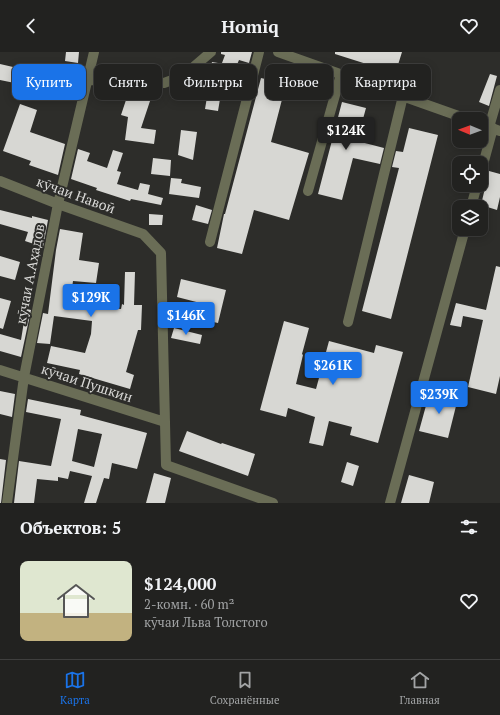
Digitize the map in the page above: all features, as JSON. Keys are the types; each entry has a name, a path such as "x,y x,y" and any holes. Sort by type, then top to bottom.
{"street":[{"name":"кӯчаи А.Аҳадов","path":"7,503 24,378 58,204 94,52"},
{"path":"87,80 164,83 183,76 210,52"},
{"path":"210,242 259,52"},
{"path":"278,52 341,74 308,191"},
{"path":"485,156 500,90"},
{"path":"348,322 402,100"},
{"path":"414,100 452,113"},
{"name":"кӯчаи Навоӣ","path":"0,181 58,204 143,234 161,253 165,422"},
{"path":"390,503 463,236"},
{"name":"кӯчаи Пушкин","path":"0,370 165,422"},
{"path":"165,422 166,465 273,503"}],"building":[{"path":"66,52 79,52 78,63 65,61"},
{"path":"221,52 252,52 249,63 239,60 237,64 222,63 225,55 221,54"},
{"path":"335,52 402,52 398,64 367,64 335,54"},
{"path":"212,62 224,64 212,64"},
{"path":"0,64 12,67 12,82 0,80"},
{"path":"490,74 497,76 489,106 479,102"},
{"path":"261,78 265,79 265,100 282,100 271,142 309,153 289,220 254,210 242,254 217,248 224,214 255,100 257,100 257,93"},
{"path":"126,100 150,100 141,128 156,130 154,144 125,140 128,117 121,115"},
{"path":"206,100 220,100 218,111 205,109"},
{"path":"342,102 366,108 357,141 384,148 380,164 353,158 342,200 318,194"},
{"path":"20,104 37,110 30,132 65,144 58,175 29,165 31,161 3,151"},
{"path":"409,128 438,135 391,319 362,311 399,168 392,167 396,151 403,152"},
{"path":"181,130 197,132 193,160 178,155"},
{"path":"78,149 90,153 87,161 107,168 113,150 123,153 117,171 121,172 117,184 138,190 140,183 150,185 148,194 163,198 161,205 131,199 130,201 96,190 97,188 71,179"},
{"path":"153,158 171,160 170,176 151,174"},
{"path":"489,171 500,174 500,197 497,210 488,207 488,200 482,200 484,192 488,192"},
{"path":"171,178 182,179 181,183 201,187 199,198 169,194"},
{"path":"196,205 212,210 208,224 192,220"},
{"path":"0,210 32,218 32,216 48,220 43,247 25,241 28,232 0,224"},
{"path":"149,214 163,215 162,225 149,225"},
{"path":"60,229 83,233 79,260 99,263 96,283 73,281 70,302 90,306 121,309 122,304 124,305 125,272 135,272 134,305 142,305 141,330 138,330 126,372 134,375 130,389 79,374 80,370 47,363 51,346 85,353 91,334 92,321 54,316 50,344 37,343 43,313 48,314"},
{"path":"0,256 20,262 15,280 0,276"},
{"path":"496,266 500,267 500,376 496,394 468,387 483,320 463,316 461,327 450,325 456,303 486,310"},
{"path":"181,279 226,290 218,323 204,320 208,305 177,297"},
{"path":"0,298 11,301 3,329 0,328"},
{"path":"26,309 31,310 21,357 0,351 0,334 21,340"},
{"path":"284,321 309,328 296,384 316,389 329,341 374,353 376,345 403,352 378,443 350,435 352,427 329,421 323,446 309,443 315,417 288,408 286,417 260,410"},
{"path":"174,328 202,335 200,344 171,338"},
{"path":"0,391 15,394 12,417 0,414"},
{"path":"430,391 458,398 448,438 419,431"},
{"path":"28,399 81,410 80,415 147,433 137,469 112,463 109,479 104,478 96,503 84,503 92,476 70,471 68,479 58,477 58,481 37,479 34,503 14,503 19,461 51,466 61,419 26,412","holes":["78,429 102,434 94,467 72,461"]},
{"path":"187,431 221,444 222,443 255,454 248,476 179,451"},
{"path":"0,459 6,460 1,503 0,503"},
{"path":"347,462 359,466 353,486 341,482"},
{"path":"154,473 171,478 165,503 146,503"},
{"path":"409,475 434,482 429,503 401,503"}]}
